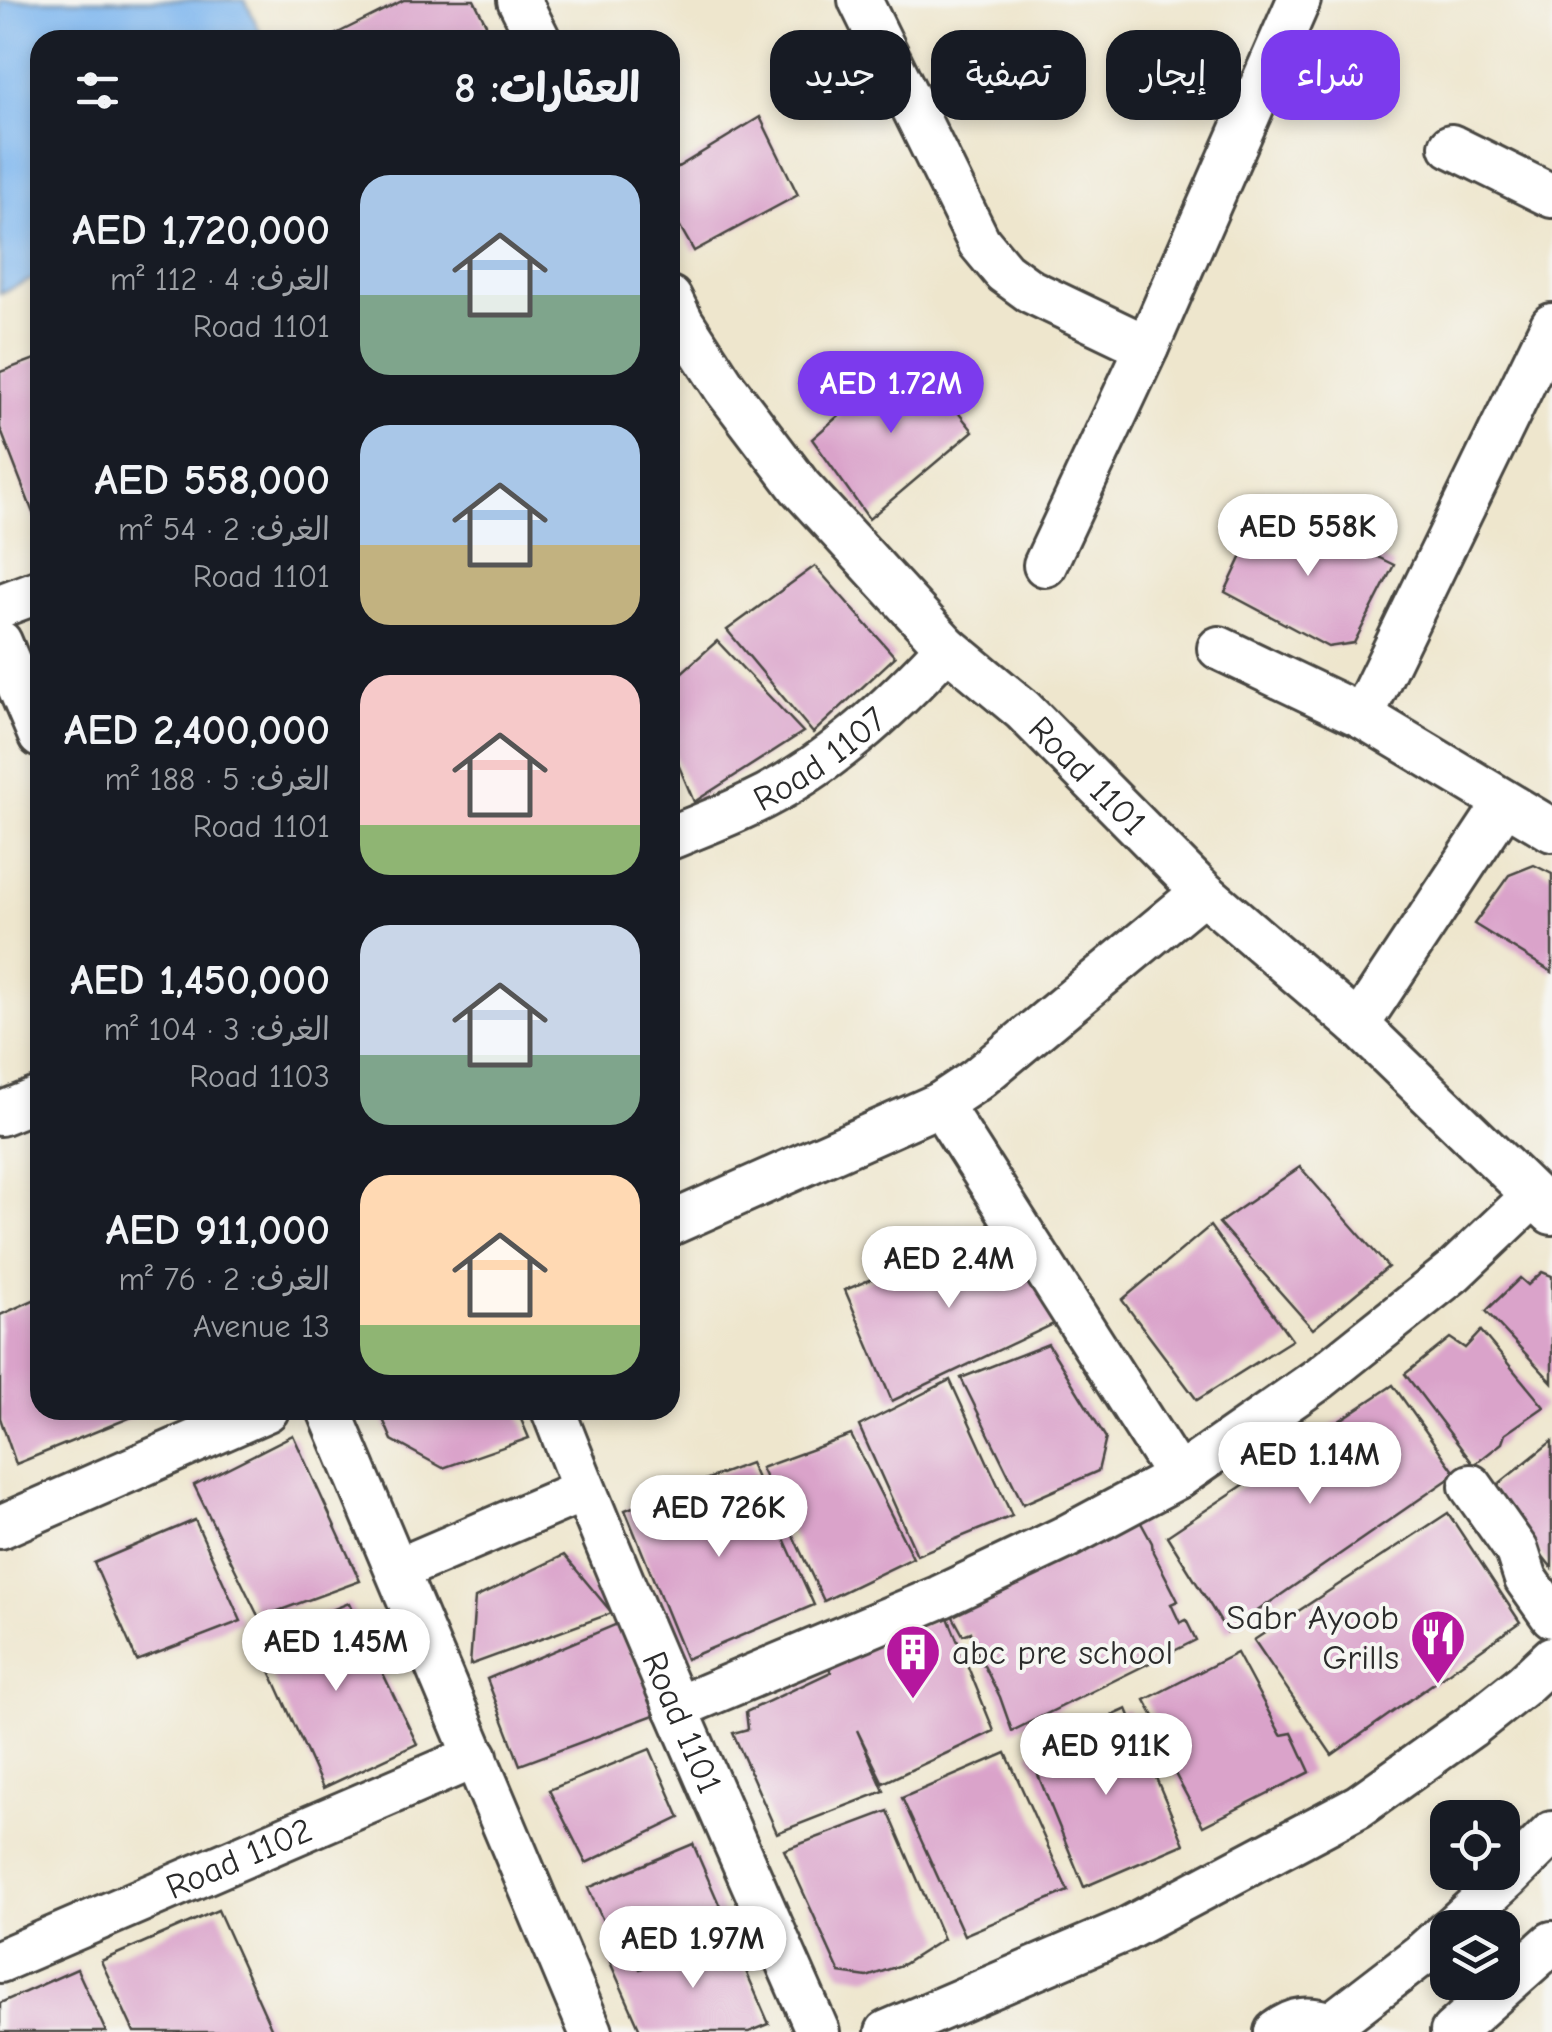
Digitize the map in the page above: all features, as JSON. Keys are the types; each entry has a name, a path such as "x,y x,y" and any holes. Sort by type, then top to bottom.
{"street":[{"path":"860,0 979,242 1004,272 1030,291 1147,347"},
{"path":"1046,565 1147,347 1289,3"},
{"path":"1451,146 1552,196"},
{"name":"Road 1101","path":"680,325 800,488 947,648 1023,710 1203,892 1358,1025 1542,1205"},
{"path":"1362,716 1552,325"},
{"path":"0,606 30,595"},
{"path":"0,642 24,728"},
{"name":"Road 1107","path":"680,834 794,780 874,720 947,648"},
{"path":"1218,648 1362,716 1552,830"},
{"path":"1358,1025 1505,803"},
{"path":"680,1220 940,1104 976,1080 1203,892"},
{"path":"0,1114 30,1102"},
{"path":"940,1104 1178,1476"},
{"path":"676,1708 940,1597 1064,1538 1178,1476 1320,1378 1542,1205"},
{"path":"0,1528 244,1420"},
{"path":"334,1420 591,2032"},
{"name":"Road 1101","path":"557,1420 676,1708 818,2032"},
{"path":"1471,1486 1517,1550 1552,1580"},
{"path":"398,1570 584,1490"},
{"path":"1517,1550 1526,1579 1552,1616"},
{"path":"887,2032 1124,1930 1358,1806 1470,1728 1552,1658"},
{"name":"Road 1102","path":"0,1962 476,1756"},
{"path":"1471,1910 1552,1833"},
{"path":"1452,2032 1552,1944"},
{"path":"1276,2032 1289,2022 1312,2018 1326,2028 1430,1947"}],"water":[{"path":"0,0 245,0 259,30 30,30 30,280 0,293"}],"building":[{"path":"404,0 474,0 489,30 344,30"},
{"path":"760,117 798,195 694,251 680,226 680,166"},
{"path":"910,353 973,431 869,519 812,439"},
{"path":"30,361 30,505 0,428 0,372"},
{"path":"1267,503 1394,565 1354,643 1328,647 1225,592"},
{"path":"815,566 895,657 813,733 727,630"},
{"path":"717,641 803,732 694,802 680,769 680,674"},
{"path":"1534,865 1552,874 1552,972 1474,924 1509,875"},
{"path":"1300,1167 1388,1267 1313,1329 1219,1223"},
{"path":"1000,1226 1062,1320 892,1401 845,1290"},
{"path":"1210,1226 1292,1340 1197,1400 1122,1300"},
{"path":"1542,1272 1552,1276 1552,1382 1486,1311 1520,1278 1528,1285"},
{"path":"30,1302 30,1420 124,1420 16,1464 0,1418 0,1315"},
{"path":"1481,1331 1544,1407 1505,1434 1502,1443 1474,1465 1405,1374 1450,1338 1465,1348"},
{"path":"1048,1344 1106,1438 1098,1471 1023,1504 961,1378"},
{"path":"950,1380 1012,1516 917,1555 859,1426"},
{"path":"1393,1385 1456,1474 1227,1632 1167,1536"},
{"path":"383,1420 521,1420 529,1438 443,1468 392,1440"},
{"path":"293,1435 360,1581 259,1618 194,1485"},
{"path":"851,1435 913,1558 824,1601 761,1468"},
{"path":"1552,1441 1552,1568 1491,1490"},
{"path":"750,1463 814,1605 686,1659 625,1510"},
{"path":"1448,1513 1520,1622 1332,1755 1254,1640"},
{"path":"195,1520 241,1621 137,1661 94,1563"},
{"path":"1140,1521 1178,1601 1171,1604 1180,1623 1186,1620 1196,1640 1012,1731 971,1632 963,1635 951,1613"},
{"path":"564,1555 612,1613 470,1665 475,1598"},
{"path":"349,1603 417,1744 323,1788 256,1640"},
{"path":"947,1615 994,1731 883,1783 857,1730 884,1791 777,1833 733,1733 748,1729 746,1712 831,1672 827,1664"},
{"path":"617,1624 662,1712 520,1765 487,1679"},
{"path":"1237,1653 1281,1735 1292,1733 1310,1772 1203,1826 1172,1768 1178,1760 1145,1700"},
{"path":"1127,1709 1184,1844 1084,1887 1029,1753"},
{"path":"650,1749 680,1818 586,1863 549,1790"},
{"path":"1006,1753 1068,1891 964,1935 902,1798"},
{"path":"888,1811 943,1939 904,1964 867,1977 840,1973 784,1850"},
{"path":"693,1844 725,1918 621,1960 588,1888"},
{"path":"218,1910 273,2032 134,2032 101,1961"},
{"path":"729,1932 769,2024 749,2032 641,2032 610,1962 632,1958 640,1969"},
{"path":"77,1969 106,2032 0,2032 0,2003"}],"place":[{"name":"Sabr Ayoob Grills","path":"1438,1686"},
{"name":"abc pre school","path":"913,1701"}]}
